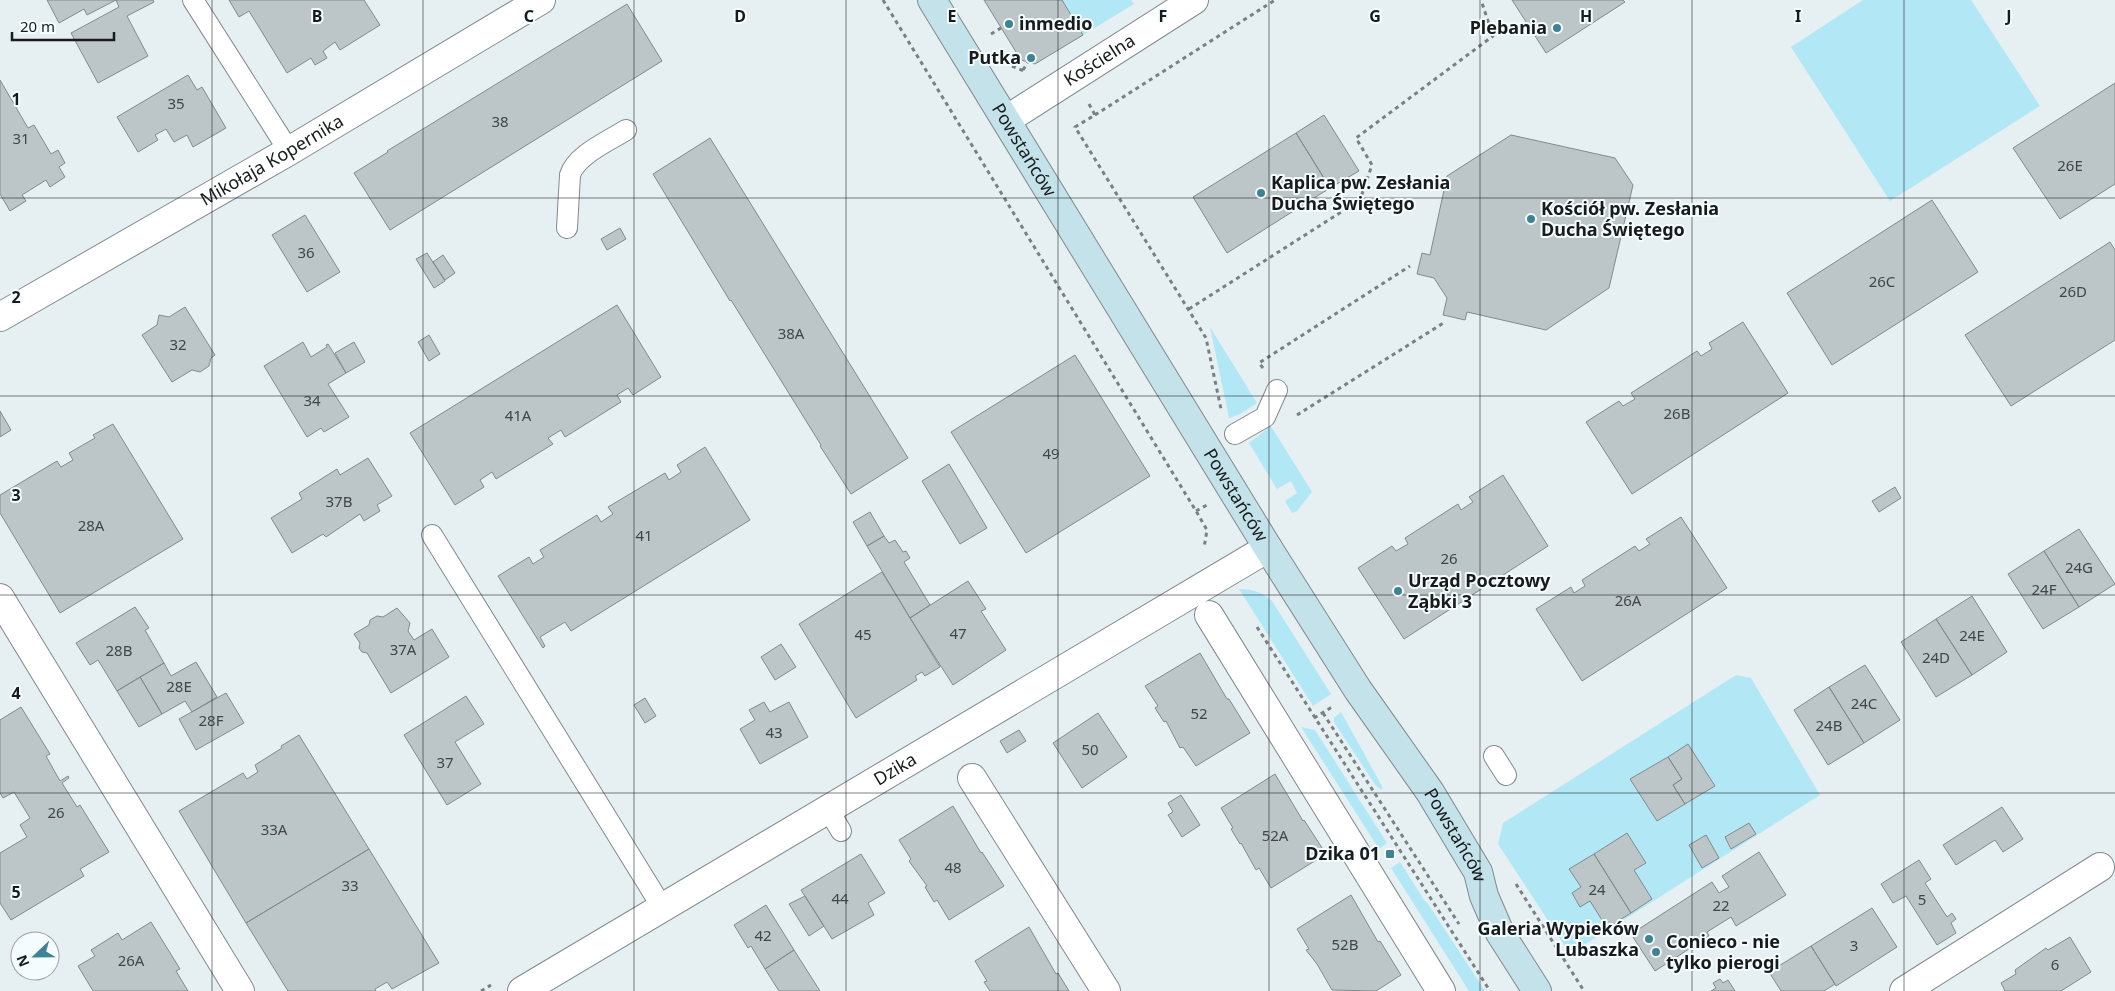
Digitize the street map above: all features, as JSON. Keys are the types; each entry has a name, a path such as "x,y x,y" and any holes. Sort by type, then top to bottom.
{"street":[{"name":"Mikołaja Kopernika","path":"0,317 289,151 541,0"},
{"name":"Powstańców","path":"932,0 1268,548 1358,690 1430,792 1458,837 1478,872 1484,896 1500,933 1537,991"},
{"name":"Kościelna","path":"1006,120 1194,0"},
{"name":"Dzika","path":"522,991 662,907 834,820 1268,548"},
{"path":"0,598 240,991"},
{"path":"1209,615 1441,991"},
{"path":"972,778 1106,991"},
{"path":"1904,991 2100,867"}],"lane":[{"path":"193,0 289,151"},
{"path":"567,228 572,167 580,159 626,130"},
{"path":"1235,434 1264,416 1277,390"},
{"path":"432,535 662,907"},
{"path":"1494,756 1506,775"}],"path":[{"path":"883,0 1207,530 1203,554"},
{"path":"1235,434 1222,412 1206,338 1075,128 1275,0"},
{"path":"1189,309 1360,200 1372,164 1356,138 1492,36 1481,0"},
{"path":"986,28 994,41"},
{"path":"990,35 1001,28"},
{"path":"1007,61 1014,68 1028,72"},
{"path":"1022,71 1028,62"},
{"path":"1072,78 1095,115"},
{"path":"1259,362 1410,266"},
{"path":"1295,416 1445,322"},
{"path":"1203,496 1211,512"},
{"path":"1256,626 1490,991"},
{"path":"1322,713 1461,926"}],"shaded area":[{"path":"1062,0 1131,0 1134,4 1083,35"},
{"path":"1863,0 1971,0 2040,106 1890,201 1791,47"},
{"path":"1210,327 1257,403 1240,414 1229,418"},
{"path":"1271,426 1312,492 1297,511 1292,513 1285,501 1297,493 1291,481 1277,489 1249,443"},
{"path":"1239,589 1257,592 1272,601 1331,694 1313,706"},
{"path":"1736,675 1751,678 1820,795 1570,954 1498,844 1503,823"},
{"path":"1341,712 1382,786 1382,790 1376,786 1334,722 1334,718"},
{"path":"1301,727 1315,730 1387,843 1379,849"},
{"path":"1400,862 1485,991 1469,991 1391,868"}],"building":[{"path":"47,0 116,0 87,15 84,9 59,23"},
{"path":"116,0 153,0 154,2 127,16 148,56 98,83 71,33 119,7"},
{"path":"229,0 364,0 380,25 340,50 335,42 323,51 327,58 315,65 311,58 287,73 249,11 239,17"},
{"path":"984,0 1062,0 1083,35 1035,64 1021,60"},
{"name":"Plebania","path":"1512,0 1623,0 1625,2 1546,53"},
{"path":"627,4 662,61 390,230 354,173"},
{"path":"188,75 197,90 202,87 226,128 193,147 187,135 174,142 166,129 155,135 158,140 138,152 117,117"},
{"path":"0,80 28,128 34,125 51,154 58,150 65,163 59,167 65,177 50,187 46,180 22,195 26,201 10,211 0,194"},
{"path":"2115,83 2115,184 2060,219 2013,148"},
{"path":"1324,115 1359,171 1330,188 1296,133"},
{"name":"Kaplica pw. Zesłania Ducha Świętego","path":"1296,133 1330,188 1227,253 1193,197"},
{"name":"Kościół pw. Zesłania Ducha Świętego","path":"1511,135 1615,158 1633,185 1609,288 1546,330 1467,312 1465,320 1443,315 1447,298 1434,278 1417,274 1422,253 1430,255 1447,176"},
{"path":"710,138 908,458 851,494 653,174"},
{"path":"1932,200 1978,272 1832,365 1787,293"},
{"path":"305,215 340,272 307,292 272,235"},
{"path":"620,228 626,239 607,250 601,239"},
{"path":"2110,242 2115,250 2115,340 2011,406 1965,335"},
{"path":"427,253 445,281 434,288 416,259"},
{"path":"443,255 455,273 445,280 433,262"},
{"path":"617,305 661,377 633,395 628,388 617,395 621,402 565,437 561,430 548,438 553,444 496,479 492,472 480,480 484,487 455,505 410,433"},
{"path":"185,307 215,355 211,358 209,366 200,372 192,370 172,382 142,335 157,325 159,315 169,317"},
{"path":"1743,322 1788,393 1632,494 1586,422 1619,401 1623,406 1635,399 1631,393 1697,351 1701,356 1712,349 1709,343"},
{"path":"429,335 440,354 429,361 418,342"},
{"path":"303,342 311,357 327,347 326,345 328,344 346,373 328,384 349,417 324,432 321,428 307,437 264,366"},
{"path":"354,342 365,362 346,373 335,353"},
{"path":"1075,355 1150,476 1026,553 951,432"},
{"path":"0,411 11,430 0,437"},
{"path":"113,424 183,539 60,613 0,513 0,495 57,461 61,467 73,460 69,453 95,438 93,435"},
{"path":"705,447 750,520 571,631 565,622 540,637 545,646 543,648 498,576 529,557 533,564 544,557 540,550 597,515 601,522 613,514 608,507 665,473 669,480 681,472 677,465"},
{"path":"368,458 392,496 377,505 380,511 364,521 360,514 326,537 323,534 292,553 271,518 302,499 299,493 337,469 340,475"},
{"path":"949,464 987,528 960,544 922,481"},
{"path":"1503,475 1548,546 1404,639 1358,568 1392,546 1396,551 1408,544 1405,538 1458,504 1461,510 1473,502 1469,497"},
{"path":"1895,487 1901,498 1879,512 1872,501"},
{"path":"870,512 884,536 867,546 853,522"},
{"path":"1681,517 1727,588 1582,681 1536,609 1571,587 1574,593 1585,586 1582,580 1635,546 1639,551 1650,544 1646,539"},
{"path":"2079,529 2115,584 2079,607 2044,551"},
{"path":"884,536 889,543 895,540 903,552 906,551 910,558 904,562 930,605 910,618 867,546"},
{"path":"2044,551 2079,607 2043,629 2008,574"},
{"path":"882,572 940,667 925,676 922,672 915,676 917,680 856,718 799,624"},
{"path":"968,581 986,609 981,611 1006,650 953,685 910,618"},
{"path":"1972,596 2007,652 1972,675 1936,619"},
{"path":"135,607 149,628 145,630 164,663 117,691 98,660 90,665 76,643"},
{"path":"397,608 410,623 408,631 414,640 432,629 449,657 391,693 367,653 362,652 359,648 360,643 354,634 369,625 370,620 377,616 383,617"},
{"path":"1936,619 1972,675 1936,697 1901,642"},
{"path":"781,644 796,667 775,680 761,657"},
{"path":"1200,653 1250,733 1196,766 1183,747 1180,748 1166,721 1164,722 1155,708 1158,706 1145,686"},
{"path":"196,662 217,697 192,712 185,701 162,714 140,677 164,663 171,676"},
{"path":"1865,665 1900,720 1864,743 1829,687"},
{"path":"140,677 162,714 139,727 117,691"},
{"path":"1829,687 1864,743 1828,765 1794,710"},
{"path":"226,693 244,723 196,750 179,719"},
{"path":"466,696 484,724 455,742 481,784 447,805 404,735"},
{"path":"645,698 656,716 645,723 634,705"},
{"path":"764,702 770,712 789,702 808,737 760,764 740,729 755,720 749,710"},
{"path":"21,707 50,754 46,756 60,781 68,776 69,778 62,783 77,807 80,805 109,852 80,869 84,876 11,920 0,903 0,853 27,837 20,825 30,818 14,792 3,798 0,793 0,720"},
{"path":"1098,713 1127,757 1082,788 1053,743"},
{"path":"1019,730 1026,741 1007,753 1000,741"},
{"path":"299,735 369,849 246,923 179,811 243,773 247,779 258,772 255,765"},
{"path":"1688,744 1715,786 1685,804 1673,785 1682,779 1668,757"},
{"path":"1668,757 1682,779 1673,785 1685,804 1657,821 1630,779"},
{"path":"1275,774 1303,821 1326,854 1271,888 1259,868 1256,870 1231,829 1233,828 1221,808"},
{"path":"1181,795 1200,825 1182,837 1168,815 1173,812 1168,803"},
{"path":"953,806 981,853 1004,886 949,920 937,900 934,902 925,887 927,886 909,861 911,859 899,840"},
{"path":"2002,807 2023,839 2003,852 1995,840 1956,865 1943,845"},
{"path":"1749,823 1756,834 1731,849 1725,837"},
{"path":"1627,833 1646,863 1634,870 1652,899 1631,913 1594,854"},
{"path":"1706,835 1719,858 1702,868 1689,845"},
{"path":"369,849 439,963 392,989 387,982 375,989 376,991 288,991 246,923"},
{"path":"1759,852 1786,895 1736,926 1731,917 1707,932 1709,936 1655,971 1631,934 1712,882 1719,893 1729,887 1722,876"},
{"path":"861,854 885,893 868,903 874,915 832,939 801,890"},
{"path":"1594,854 1631,913 1607,928 1590,901 1580,907 1572,893 1581,887 1569,869"},
{"path":"1919,860 1931,879 1925,883 1947,917 1952,913 1956,919 1951,923 1956,933 1937,945 1906,896 1893,903 1881,884"},
{"path":"1351,895 1378,942 1380,941 1401,975 1376,991 1332,990 1317,964 1306,950 1309,949 1297,929"},
{"path":"805,896 824,926 809,936 789,904"},
{"path":"766,905 794,950 765,969 751,946 748,948 734,925"},
{"path":"1872,908 1897,947 1836,986 1811,946"},
{"path":"151,922 180,969 176,971 188,991 93,991 78,966 95,956 91,950 118,933 122,940"},
{"path":"1029,927 1056,974 1058,973 1069,991 990,991 984,982 987,981 975,961"},
{"path":"2070,937 2091,972 2061,991 2005,991 2001,983 2016,974 2015,970 2046,948 2048,950"},
{"path":"1811,946 1835,984 1824,991 1781,991 1769,972"},
{"path":"794,950 820,991 779,991 765,969"},
{"path":"1720,979 1723,983 1728,980 1735,991 1711,991 1716,988 1713,983"}],"place":[{"name":"inmedio","path":"1009,24"},
{"name":"Plebania","path":"1557,28"},
{"name":"Putka","path":"1031,58"},
{"name":"Kaplica pw. Zesłania Ducha Świętego","path":"1261,193"},
{"name":"Kościół pw. Zesłania Ducha Świętego","path":"1531,219"},
{"name":"Urząd Pocztowy Ząbki 3","path":"1398,591"},
{"name":"Dzika 01","path":"1390,854"},
{"name":"Galeria Wypieków Lubaszka","path":"1649,939"},
{"name":"Conieco - nie tylko pierogi","path":"1656,952"}]}
